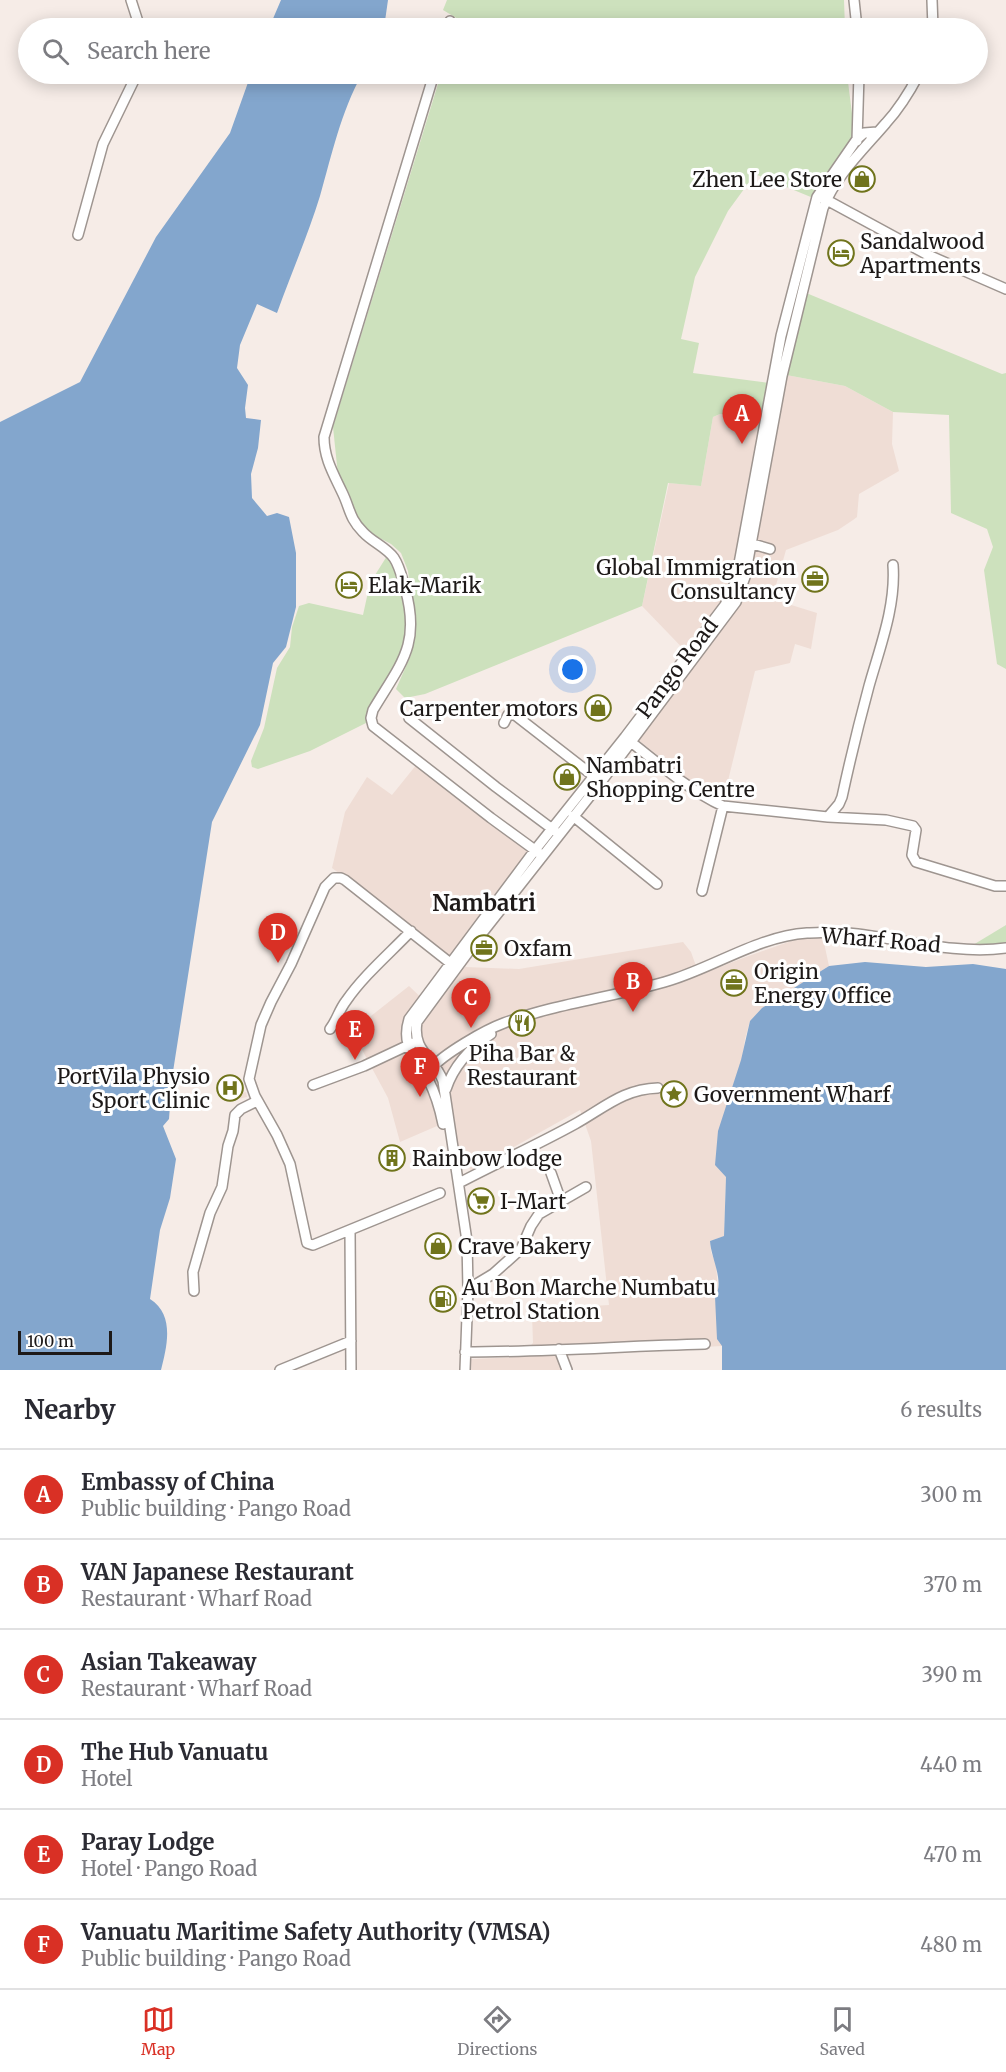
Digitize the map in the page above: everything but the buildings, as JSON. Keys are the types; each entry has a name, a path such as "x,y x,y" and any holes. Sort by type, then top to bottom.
{"street":[{"path":"131,0 137,18"},
{"path":"854,0 856,18"},
{"path":"932,0 933,18"},
{"path":"78,235 103,144 132,84"},
{"path":"431,84 324,437 324,450 328,465 344,496 351,518 364,534 388,550 396,560 411,613 411,633 407,653 373,710 371,718 373,726 539,853"},
{"path":"858,152 859,84"},
{"name":"Pango Road","path":"822,198 903,100 913,84"},
{"path":"857,139 864,133 877,132"},
{"name":"Pango Road","path":"408,1045 406,1028 409,1019 454,966 735,602 745,577 748,542 822,198 857,139"},
{"path":"822,198 928,255 1006,289"},
{"path":"748,542 770,549"},
{"path":"828,817 842,797 864,705 890,615 894,588 893,565"},
{"path":"504,723 508,715 515,715 597,779"},
{"path":"409,718 556,831"},
{"path":"628,739 704,795 723,806 828,817 886,820 914,826 916,830 912,855 916,862 995,886 1006,886"},
{"name":"Pango Road","path":"556,831 573,816 597,779"},
{"path":"702,891 723,806"},
{"path":"573,816 657,884"},
{"path":"440,1193 314,1245 307,1243 290,1164 277,1135 257,1101 249,1079 261,1025 329,881 334,878 341,878 454,966"},
{"path":"330,1029 337,1020 344,1002 411,931"},
{"name":"Wharf Road","path":"428,1078 435,1065 484,1032 517,1019 663,983 769,941 804,933 846,932 936,945 979,949 1006,948"},
{"name":"Pango Road","path":"417,1041 417,1022 454,966"},
{"name":"Wharf Road","path":"446,1079 471,1050 517,1019"},
{"path":"313,1085 417,1041 424,1055 446,1079 445,1092 454,1150 453,1158"},
{"path":"408,1045 428,1078 440,1112 459,1183 467,1241 465,1370"},
{"path":"428,1078 446,1079"},
{"path":"459,1183 574,1124 628,1093 641,1088 658,1088"},
{"path":"194,1291 193,1272 210,1213 222,1186 235,1115 241,1109 257,1101"},
{"path":"551,1173 561,1201"},
{"path":"468,1289 493,1274 521,1249 539,1214 586,1187"},
{"path":"350,1231 351,1370"},
{"path":"280,1370 351,1341"},
{"path":"465,1352 529,1353 559,1349 705,1344"},
{"path":"559,1349 567,1370"}],"shaded area":[{"path":"781,374 845,386 893,412 892,444 899,471 859,494 857,517 853,520 838,530 786,550 772,599 817,613 811,649 795,644 790,663 755,671 723,801 697,786 637,739 696,662 642,606 669,483 701,486 713,417 720,414 762,418"},
{"path":"417,764 543,862 465,967 332,868 345,812 367,777 392,795"},
{"path":"823,938 829,966 762,1008 750,1021 745,1039 726,1177 724,1236 710,1241 711,1252 716,1264 718,1292 715,1298 722,1346 559,1355 564,1370 470,1370 471,1359 519,1357 533,1343 532,1314 541,1309 609,1305 591,1141 580,1110 471,1171 457,1144 449,1099 437,1126 400,1142 388,1098 352,1031 409,986 432,1008 465,967 519,969 683,942 691,952 696,966 644,984 646,992 674,985 797,939"},
{"name":"PortVila Physio Sport Clinic","path":"236,1081 239,1094 246,1092 247,1097 238,1099 237,1095 224,1096 222,1084"}],"green space":[{"path":"447,0 844,0 845,18 456,18 443,10"},
{"path":"438,84 848,84 857,153 823,202 755,174 728,211 695,277 681,339 699,343 693,373 769,383 762,418 720,414 713,417 701,486 668,483 642,606 425,694 405,698 396,689 411,655 415,633 408,571 401,553 391,544 370,533 355,515 349,493 338,475 333,427"},
{"path":"799,290 1002,374 1006,373 1006,669 997,664 984,570 993,547 987,529 951,513 949,415 893,412 845,386 781,374"},
{"path":"387,556 393,559 403,592 408,633 404,652 368,722 310,751 258,769 252,767 251,761 264,728 277,668 290,647 292,627 299,606 309,603 363,615 370,583"},
{"path":"1006,925 1006,947 968,948"}],"water":[{"path":"281,0 388,0 385,18 273,18"},
{"path":"247,84 357,84 343,118 315,211 277,313 257,304 240,345 237,368 248,385 246,418 261,420 258,448 251,474 252,498 267,516 277,513 289,517 296,553 296,607 286,647 273,663 260,725 212,822 172,1078 169,1119 163,1126 176,1159 170,1198 160,1230 150,1299 163,1313 167,1341 161,1370 0,1370 0,422 80,382 156,237 230,133"},
{"path":"865,962 926,967 973,964 1006,969 1006,1370 722,1370 722,1346 717,1339 715,1297 719,1284 710,1241 724,1236 726,1177 715,1165 718,1131 741,1060 750,1021 762,1008 829,966"}],"place":[{"name":"Zhen Lee Store","path":"862,179"},
{"name":"Sandalwood Apartments","path":"841,253"},
{"name":"Embassy of China","path":"742,444"},
{"name":"Global Immigration Consultancy","path":"815,579"},
{"name":"Elak-Marik","path":"349,585"},
{"name":"Carpenter motors","path":"598,708"},
{"name":"Nambatri Shopping Centre","path":"567,777"},
{"name":"Oxfam","path":"484,948"},
{"name":"The Hub Vanuatu","path":"278,963"},
{"name":"Origin Energy Office","path":"734,983"},
{"name":"VAN Japanese Restaurant","path":"633,1012"},
{"name":"Piha Bar & Restaurant","path":"522,1023"},
{"name":"Asian Takeaway","path":"471,1028"},
{"name":"Paray Lodge","path":"355,1060"},
{"name":"PortVila Physio Sport Clinic","path":"230,1088"},
{"name":"Government Wharf","path":"674,1094"},
{"name":"Vanuatu Maritime Safety Authority (VMSA)","path":"420,1097"},
{"name":"Rainbow lodge","path":"392,1158"},
{"name":"I-Mart","path":"481,1201"},
{"name":"Crave Bakery","path":"438,1246"},
{"name":"Au Bon Marche Numbatu Petrol Station","path":"443,1299"}],"district":[{"name":"Nambatri","path":"484,903"}]}
